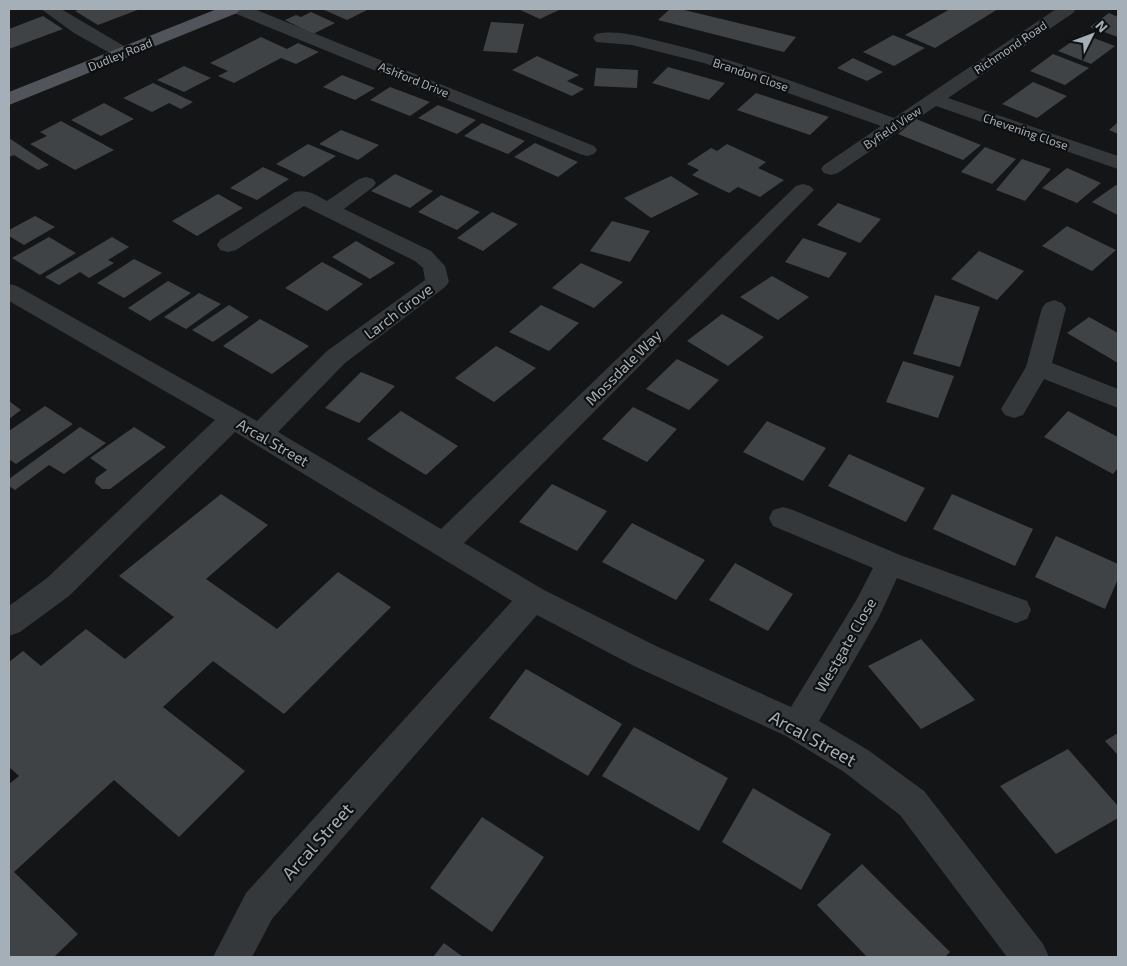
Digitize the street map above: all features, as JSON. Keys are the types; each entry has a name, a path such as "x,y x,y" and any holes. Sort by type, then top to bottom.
{"main road":[{"name":"Dudley Road","path":"9,99 231,9"}],"street":[{"path":"50,9 123,53"},
{"name":"Ashford Drive","path":"240,9 587,150"},
{"name":"Richmond Road","path":"953,86 1067,9"},
{"name":"Brandon Close","path":"602,38 632,40 710,59 896,125"},
{"name":"Byfield View","path":"831,169 953,86"},
{"name":"Chevening Close","path":"933,99 1118,163"},
{"path":"329,208 366,183"},
{"name":"Mossdale Way","path":"444,544 803,190"},
{"name":"Larch Grove","path":"228,245 303,197 329,208 423,256 434,266 437,282 336,357 260,434"},
{"name":"Arcal Street","path":"9,291 233,418 533,599 645,656 798,726 856,761 912,803 1030,957"},
{"path":"1014,409 1038,367 1054,308"},
{"path":"1038,367 1118,399"},
{"path":"9,623 58,587 233,418"},
{"path":"783,518 890,563 1016,610"},
{"name":"Westgate Close","path":"798,726 868,608 890,563"},
{"name":"Arcal Street","path":"232,957 259,906 533,599"}],"building":[{"path":"81,9 140,9 98,25 75,11"},
{"path":"322,9 369,9 347,20"},
{"path":"518,9 561,9 540,19"},
{"path":"670,9 680,9 796,37 784,52 658,20"},
{"path":"950,9 998,9 935,48 905,35"},
{"path":"311,12 335,23 313,34 285,20 296,15 301,17"},
{"path":"1109,13 1118,17 1118,37 1090,27"},
{"path":"43,16 63,29 9,49 9,29"},
{"path":"491,22 524,24 517,53 483,51"},
{"path":"1083,34 1115,46 1091,64 1058,51"},
{"path":"893,35 925,48 894,66 863,52"},
{"path":"261,37 287,49 298,43 319,52 296,64 281,58 234,83 218,76 228,71 210,63"},
{"path":"1053,54 1089,68 1065,85 1030,71"},
{"path":"537,56 579,75 567,81 584,89 572,96 512,70"},
{"path":"853,58 883,72 867,81 837,68"},
{"path":"184,66 211,78 184,92 157,80"},
{"path":"668,67 725,83 709,100 652,83"},
{"path":"596,68 638,70 637,88 594,86"},
{"path":"342,75 375,88 355,100 323,87"},
{"path":"1033,82 1067,96 1037,118 1002,104"},
{"path":"153,83 193,102 181,109 169,103 152,112 123,98"},
{"path":"390,87 430,102 410,116 370,100"},
{"path":"756,93 829,117 810,135 737,110"},
{"path":"104,103 134,119 101,136 71,120"},
{"path":"438,105 476,120 457,134 418,118"},
{"path":"916,119 981,145 963,160 898,134"},
{"path":"61,121 114,150 75,170 30,144 47,136 40,132"},
{"path":"1118,122 1118,134 1109,130"},
{"path":"482,123 525,141 508,154 464,136"},
{"path":"341,130 379,145 358,160 319,144"},
{"path":"9,138 49,165 38,170 14,155 9,157"},
{"path":"535,143 578,162 558,177 514,157"},
{"path":"308,144 336,156 304,177 276,164"},
{"path":"727,144 766,162 758,168 784,180 760,197 738,187 729,193 692,175 699,170 687,164 711,148 717,151"},
{"path":"985,147 1016,159 992,184 961,172"},
{"path":"1022,159 1051,169 1025,201 996,190"},
{"path":"263,167 289,179 257,200 230,188"},
{"path":"1067,168 1101,183 1077,203 1042,188"},
{"path":"395,174 433,191 410,208 371,191"},
{"path":"671,176 699,194 651,218 624,198"},
{"path":"1116,185 1118,186 1118,215 1092,202"},
{"path":"218,194 243,208 197,236 172,221"},
{"path":"441,195 480,212 457,230 418,212"},
{"path":"838,203 881,219 860,243 817,225"},
{"path":"492,212 518,224 483,251 457,238"},
{"path":"35,216 55,227 24,245 9,236 9,230"},
{"path":"612,221 650,231 630,262 590,251"},
{"path":"1067,226 1116,250 1092,271 1042,246"},
{"path":"49,237 76,253 40,275 12,258"},
{"path":"112,237 129,247 108,260 114,263 89,278 80,272 59,285 45,277"},
{"path":"803,238 847,253 829,278 785,262"},
{"path":"356,241 395,263 370,279 332,257"},
{"path":"979,251 1024,271 997,300 951,279"},
{"path":"134,259 162,273 124,298 97,283"},
{"path":"322,262 363,284 327,311 285,288"},
{"path":"581,263 623,282 594,308 552,288"},
{"path":"772,276 809,297 778,320 740,297"},
{"path":"168,281 191,293 150,321 128,308"},
{"path":"199,293 221,304 186,329 164,317"},
{"path":"935,295 980,307 960,367 913,354"},
{"path":"229,305 249,317 213,342 192,330"},
{"path":"541,305 579,323 549,351 509,332"},
{"path":"722,314 764,337 728,366 687,341"},
{"path":"1089,317 1118,333 1118,363 1067,333"},
{"path":"260,319 309,346 272,374 223,346"},
{"path":"496,346 536,368 494,402 455,378"},
{"path":"677,359 719,380 689,410 646,389"},
{"path":"903,361 954,376 938,418 886,402"},
{"path":"361,372 395,386 359,423 325,408"},
{"path":"9,401 21,410 9,419"},
{"path":"45,406 73,424 16,464 9,459 9,431"},
{"path":"633,407 677,429 647,462 602,439"},
{"path":"401,411 458,446 426,475 367,439"},
{"path":"1068,411 1118,437 1118,468 1113,474 1044,437"},
{"path":"767,421 826,448 803,481 743,452"},
{"path":"80,427 106,443 64,474 49,465 15,490 9,486 9,479"},
{"path":"134,427 166,447 110,489 102,489 95,483 96,478 107,470 90,458"},
{"path":"849,454 925,488 906,522 828,486"},
{"path":"552,484 607,511 577,551 519,522"},
{"path":"221,494 268,525 206,579 277,629 338,572 391,607 284,714 213,661 163,707 245,771 179,837 114,780 14,872 78,934 54,957 9,957 9,784 19,776 9,767 9,662 23,651 41,666 86,629 125,659 174,617 119,576"},
{"path":"952,494 1033,529 1015,566 933,529"},
{"path":"632,523 705,560 676,600 602,562"},
{"path":"1056,536 1118,564 1118,579 1105,609 1035,577"},
{"path":"735,563 793,594 768,631 709,600"},
{"path":"921,639 975,700 921,729 868,666"},
{"path":"526,669 622,724 588,776 489,718"},
{"path":"634,727 728,778 699,831 602,776"},
{"path":"1118,733 1118,755 1105,741"},
{"path":"1068,749 1118,806 1118,818 1056,854 1000,786"},
{"path":"753,788 831,834 801,890 722,842"},
{"path":"482,817 544,857 492,932 430,888"},
{"path":"862,864 950,952 945,957 867,957 817,905"},
{"path":"444,943 463,957 433,957"}]}
